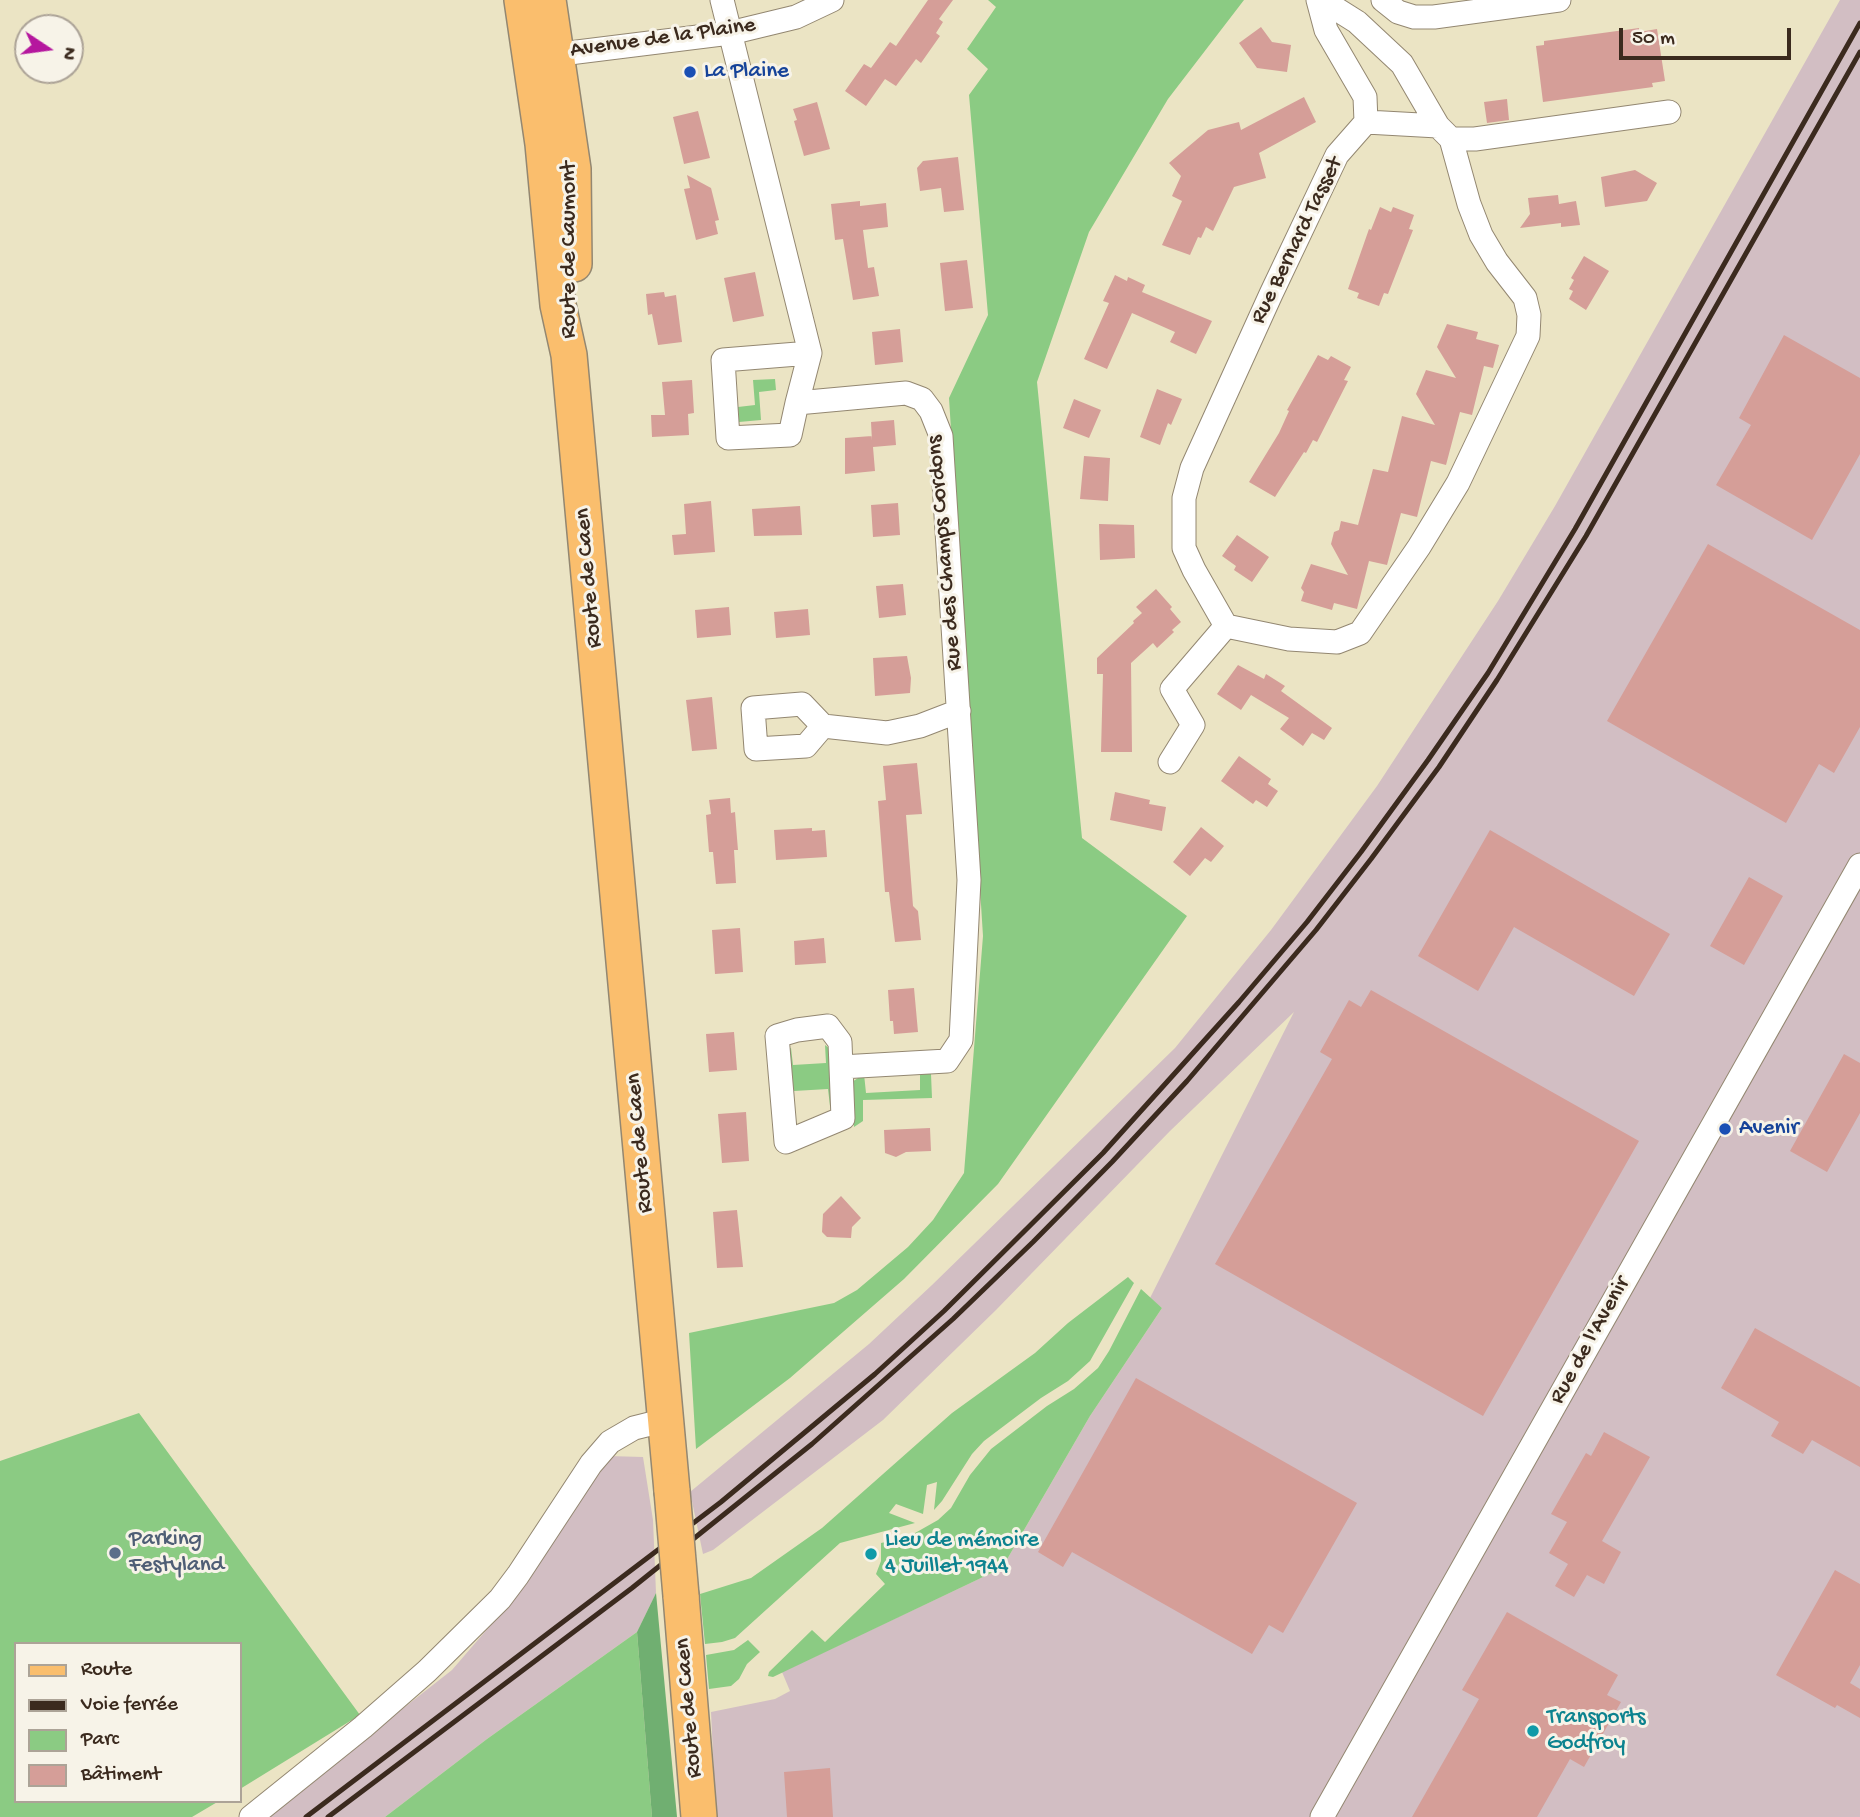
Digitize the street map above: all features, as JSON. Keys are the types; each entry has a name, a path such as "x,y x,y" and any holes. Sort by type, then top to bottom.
{"main road":[{"name":"Route de Caumont","path":"522,0 543,56"},
{"name":"Route de Caumont","path":"548,0 543,56 543,144 558,305 569,355 580,469"},
{"name":"Route de Caen","path":"580,469 673,1491 699,1817"}],"street":[{"path":"722,0 810,353 790,435 728,438 723,360 810,353"},
{"name":"Avenue de la Plaine","path":"543,56 730,33 796,17 832,0"},
{"path":"1320,0 1326,30 1365,97 1366,122 1475,139 1669,113"},
{"path":"1170,762 1193,725 1172,689 1226,626 1289,639 1337,642 1360,633 1419,547 1458,483 1528,336 1529,314 1525,298 1497,262 1481,235 1445,133 1402,64 1357,22 1320,0"},
{"path":"1382,0 1398,12 1414,17 1434,17 1559,0"},
{"name":"Rue Bernard Tasset","path":"1226,626 1184,548 1184,498 1192,468 1337,155 1366,122"},
{"name":"Rue des Champs Cordons","path":"797,403 906,393 922,399 932,411 941,436 969,880 961,1040 947,1061 841,1067"},
{"path":"822,726 887,733 920,726 959,711"},
{"name":"Rue de l'Avenir","path":"1322,1817 1860,865"},
{"path":"828,1027 840,1042 841,1067 843,1118 786,1142 777,1036 797,1030 828,1027"},
{"path":"251,1817 363,1727 427,1671 500,1599 591,1464 610,1442 634,1428 666,1420"}],"shaded area":[{"path":"1840,0 1860,0 1860,1817 716,1817 711,1712 775,1699 790,1691 782,1672 1002,1568 1090,1416 1162,1308 1150,1298 1294,1012 1170,1131 996,1310 883,1420 713,1550 703,1554 690,1492 869,1344 932,1285 1175,1048 1271,930 1377,786 1498,601 1555,506"},
{"path":"608,1456 643,1457 653,1520 656,1593 637,1632 487,1739 385,1817 253,1817 341,1757 452,1670 514,1598"}],"green space":[{"path":"988,0 1244,0 1168,99 1089,232 1037,382 1082,838 1187,916 998,1184 904,1279 790,1378 696,1449 689,1333 834,1303 857,1290 908,1247 933,1220 964,1173 983,936 949,398 988,315 969,95 988,69 967,49 996,7"},
{"path":"775,379 776,390 759,392 761,420 739,422 738,407 755,405 753,380"},
{"path":"825,1045 830,1049 832,1104 830,1106 828,1089 794,1091 794,1108 788,1049 791,1048 793,1065 826,1063"},
{"path":"920,1071 931,1074 932,1098 863,1100 863,1121 854,1127 852,1082 864,1074 866,1093 920,1090"},
{"path":"1128,1277 1134,1283 1090,1361 1068,1381 984,1441 934,1510 937,1482 927,1485 923,1514 896,1504 889,1513 915,1523 840,1543 735,1638 705,1644 700,1594 751,1578 822,1528 952,1413 1035,1353 1068,1323"},
{"path":"1141,1289 1162,1308 1090,1416 1002,1568 773,1677 768,1676 812,1630 825,1642 885,1584 876,1574 881,1561 881,1543 908,1537 938,1520 951,1508 970,1475 991,1449 1074,1389 1098,1368"},
{"name":"Parking Festyland","path":"139,1413 360,1715 242,1788 242,1642 14,1642 14,1803 216,1803 192,1817 0,1817 0,1461"},
{"path":"656,1593 677,1817 652,1817 637,1632"},
{"path":"637,1632 652,1817 385,1817 487,1739"},
{"path":"748,1640 760,1652 747,1664 739,1679 731,1686 709,1689 706,1655 734,1650"}],"building":[{"path":"928,0 953,0 939,19 943,22 936,33 940,36 921,63 916,59 896,86 885,79 866,106 845,91 864,64 871,68 890,42 896,46"},
{"path":"1261,27 1272,42 1291,45 1287,72 1257,68 1239,43"},
{"path":"1639,28 1639,32 1657,29 1665,81 1652,83 1653,87 1543,102 1536,46 1544,45 1544,41"},
{"path":"1304,97 1316,122 1259,153 1266,178 1234,187 1213,231 1206,227 1190,255 1162,245 1182,201 1172,196 1181,176 1169,163 1208,130 1239,122 1241,130"},
{"path":"1507,99 1509,120 1487,123 1484,102"},
{"path":"817,102 830,149 804,156 793,109"},
{"path":"698,111 710,158 684,164 673,117"},
{"path":"958,157 964,210 944,212 941,188 920,191 917,168 923,161"},
{"path":"1635,170 1657,183 1647,201 1605,207 1601,177"},
{"path":"687,175 711,188 719,220 715,221 718,234 696,240 684,189 690,188"},
{"path":"1558,195 1559,204 1576,201 1580,225 1561,227 1561,223 1520,228 1530,214 1528,198"},
{"path":"860,201 860,206 886,203 888,227 863,230 868,268 874,267 879,296 853,300 843,239 835,240 831,204"},
{"path":"1380,207 1391,212 1393,207 1414,215 1409,229 1413,230 1388,294 1384,293 1379,306 1357,298 1359,293 1348,289 1369,229 1371,230"},
{"path":"1584,256 1609,271 1586,310 1569,299 1573,291 1569,289 1574,280 1571,278"},
{"path":"967,260 973,308 945,311 940,263"},
{"path":"755,272 764,316 733,322 724,278"},
{"path":"1115,275 1127,281 1128,277 1145,285 1142,292 1212,321 1196,354 1170,342 1175,332 1132,313 1107,369 1084,359 1109,303 1103,301"},
{"path":"664,292 665,297 676,295 682,342 658,345 652,314 648,315 646,294"},
{"path":"1447,324 1478,332 1476,339 1499,345 1493,368 1484,366 1472,415 1460,412 1446,465 1431,461 1417,517 1401,513 1387,565 1369,561 1357,609 1334,603 1332,610 1301,601 1304,592 1301,588 1311,564 1348,575 1331,544 1334,532 1339,530 1341,521 1358,525 1373,469 1388,472 1402,416 1435,425 1416,394 1426,370 1456,378 1437,347"},
{"path":"900,329 903,362 875,365 872,332"},
{"path":"1784,335 1860,378 1860,454 1812,540 1716,485 1751,425 1739,418"},
{"path":"1318,355 1328,360 1331,356 1351,367 1344,380 1348,381 1317,442 1313,440 1275,497 1249,482 1279,433 1289,411 1287,410"},
{"path":"692,380 694,413 688,414 689,435 652,437 651,415 665,415 662,382"},
{"path":"1157,389 1182,399 1171,425 1168,423 1160,445 1140,437"},
{"path":"1074,399 1101,410 1089,438 1063,428"},
{"path":"894,420 896,445 873,447 875,471 845,474 845,438 872,436 871,422"},
{"path":"1084,456 1110,458 1108,501 1080,499"},
{"path":"711,501 715,552 674,555 672,535 686,534 684,504"},
{"path":"898,503 900,535 873,537 871,505"},
{"path":"800,506 802,535 754,536 752,509"},
{"path":"1099,524 1134,525 1135,558 1100,560"},
{"path":"1237,535 1269,557 1252,582 1234,570 1236,566 1222,556"},
{"path":"1708,544 1860,630 1860,727 1834,773 1819,764 1786,823 1607,721"},
{"path":"903,584 906,615 879,618 876,586"},
{"path":"1156,589 1181,622 1157,648 1153,643 1131,663 1132,752 1101,752 1103,674 1097,674 1097,658 1134,623 1142,613 1136,607"},
{"path":"729,607 731,635 697,638 695,610"},
{"path":"808,609 810,635 776,638 774,612"},
{"path":"907,656 911,678 910,693 875,696 873,658"},
{"path":"1238,665 1264,679 1266,674 1285,686 1281,691 1332,728 1324,740 1312,733 1303,746 1280,729 1289,718 1251,695 1241,710 1217,694"},
{"path":"712,697 717,749 692,751 686,700"},
{"path":"1239,756 1271,779 1268,784 1278,791 1267,807 1256,800 1253,804 1221,781"},
{"path":"917,763 922,814 906,815 913,906 918,911 921,940 895,942 889,892 885,892 878,801 886,800 883,766"},
{"path":"1115,792 1150,800 1149,804 1166,807 1162,831 1110,820"},
{"path":"730,798 731,813 735,812 738,850 734,850 736,883 716,884 713,852 709,852 706,815 711,814 709,800"},
{"path":"1201,827 1224,846 1211,862 1205,858 1190,876 1173,862"},
{"path":"812,828 812,831 825,830 827,857 776,860 774,830"},
{"path":"1490,830 1670,934 1634,996 1514,927 1478,991 1418,956"},
{"path":"1749,877 1783,896 1744,965 1710,946"},
{"path":"740,928 743,972 715,974 712,930"},
{"path":"824,938 826,963 795,965 794,941"},
{"path":"914,988 918,1032 894,1034 893,1021 890,1021 888,990"},
{"path":"1371,990 1639,1141 1483,1416 1215,1264 1332,1059 1320,1052 1349,1000 1361,1007"},
{"path":"734,1032 737,1070 709,1072 706,1034"},
{"path":"1844,1054 1860,1063 1860,1113 1827,1172 1790,1151"},
{"path":"746,1112 749,1161 722,1163 718,1114"},
{"path":"930,1128 931,1151 906,1152 896,1157 885,1153 884,1130"},
{"path":"841,1196 861,1218 852,1227 851,1238 827,1237 822,1232 823,1214"},
{"path":"737,1210 743,1267 717,1268 713,1212"},
{"path":"1755,1328 1860,1387 1860,1467 1812,1440 1803,1454 1771,1436 1779,1422 1721,1388"},
{"path":"1136,1378 1357,1503 1283,1633 1269,1625 1252,1654 1072,1552 1063,1567 1038,1552"},
{"path":"1604,1432 1650,1457 1602,1541 1621,1552 1604,1584 1587,1575 1574,1597 1555,1586 1568,1564 1549,1553 1567,1522 1551,1514 1586,1453 1591,1456"},
{"path":"1835,1570 1860,1584 1860,1665 1850,1683 1860,1689 1860,1718 1837,1705 1835,1708 1776,1675"},
{"name":"Transports Godfroy","path":"1507,1612 1618,1675 1607,1695 1621,1702 1584,1767 1570,1759 1537,1817 1412,1817 1479,1699 1462,1690"},
{"path":"830,1768 833,1817 787,1817 784,1772"}],"railway":[{"path":"306,1817 721,1502 875,1374 944,1311 1103,1153 1239,1002 1307,922 1361,852 1488,673 1575,529 1860,23"},
{"path":"328,1817 632,1588 812,1444 953,1319 1033,1242 1187,1081 1316,930 1371,859 1439,767 1497,680 1586,536 1860,52"}],"place":[{"name":"La Plaine","path":"690,72"},
{"name":"Avenir","path":"1725,1129"},
{"name":"Parking Festyland","path":"115,1553"},
{"name":"Lieu de mémoire 4 Juillet 1944","path":"871,1554"},
{"name":"Transports Godfroy","path":"1533,1731"}]}
